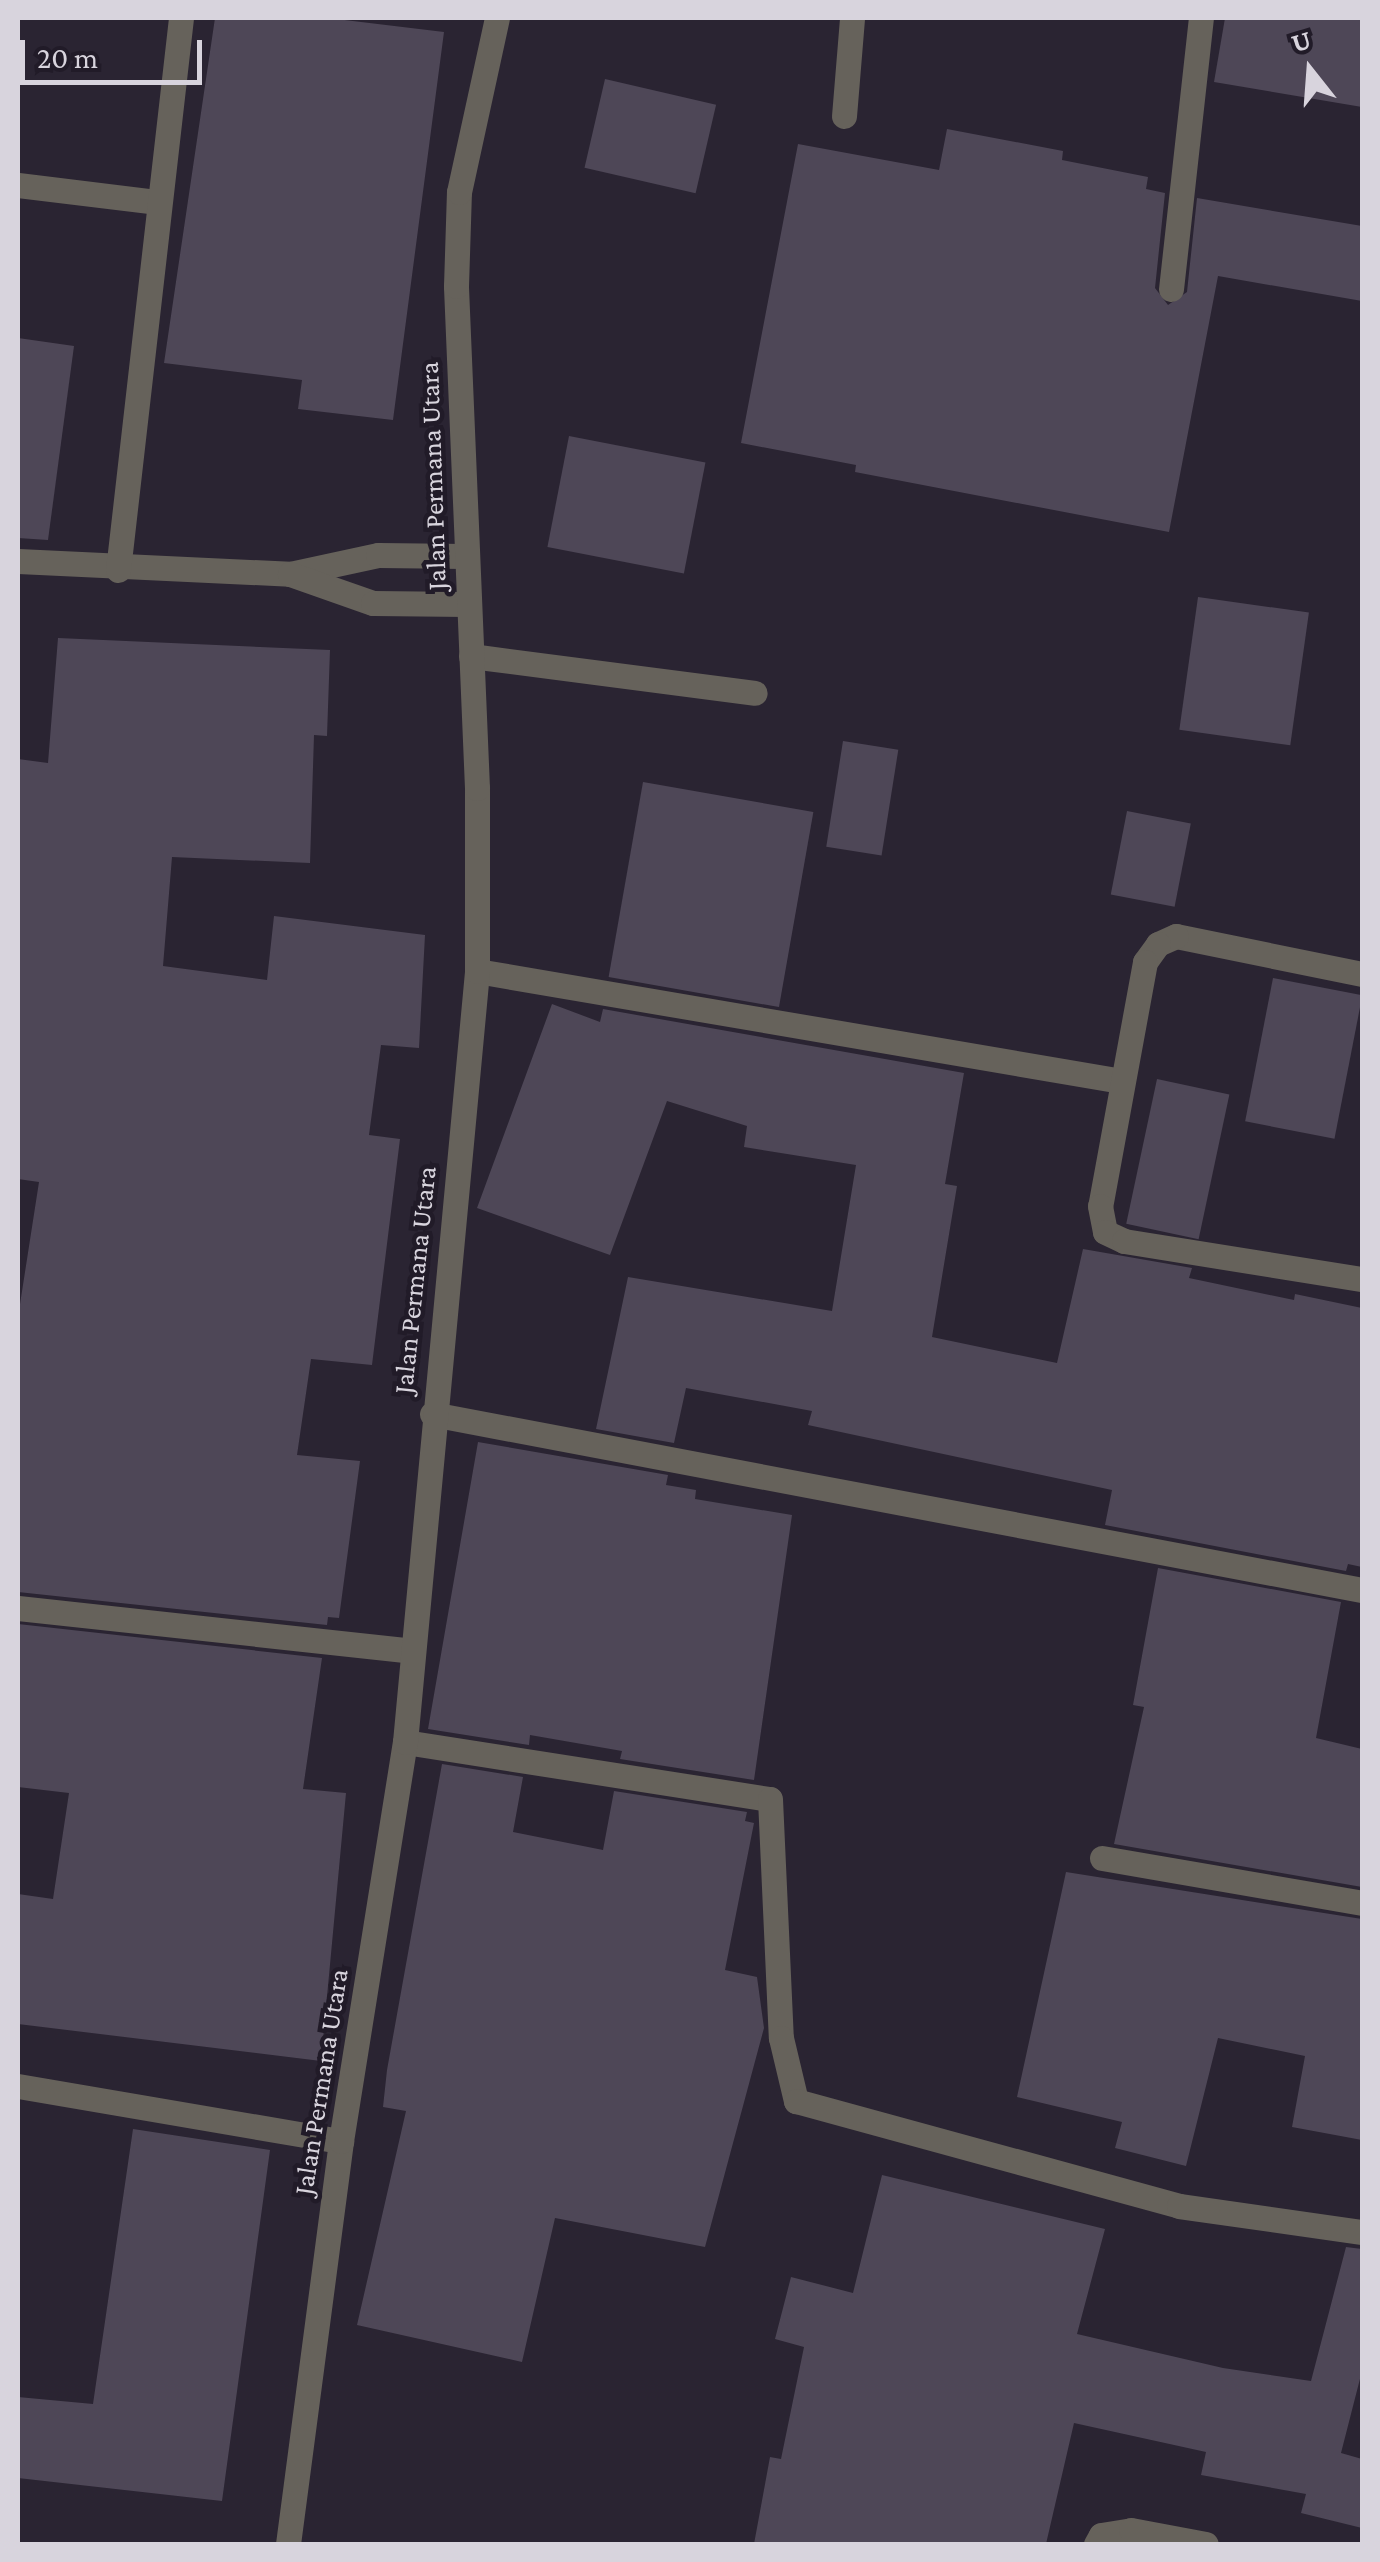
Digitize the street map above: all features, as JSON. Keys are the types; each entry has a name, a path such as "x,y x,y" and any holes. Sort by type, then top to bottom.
{"street":[{"path":"118,570 156,202 181,18"},
{"name":"Jalan Permana Utara","path":"288,2544 340,2141 405,1742 432,1414 477,970 459,192 497,18"},
{"path":"844,116 852,18"},
{"path":"1171,289 1201,18"},
{"path":"18,185 156,202"},
{"path":"18,561 118,570 290,574 378,555 466,556"},
{"path":"290,574 373,603 468,604"},
{"path":"471,656 755,693"},
{"path":"1362,974 1176,936 1158,944 1145,962 1100,1206 1105,1232 1124,1241 1362,1279"},
{"path":"477,970 1121,1080"},
{"path":"432,1414 1362,1590"},
{"path":"18,1608 412,1651"},
{"path":"405,1742 770,1799 781,2038 796,2101 1178,2206 1362,2232"},
{"path":"1102,1858 1362,1903"},
{"path":"18,2086 340,2141"},
{"path":"1096,2544 1101,2535 1132,2530 1206,2544"}],"building":[{"path":"215,18 328,18 444,32 393,420 298,409 302,380 164,363"},
{"path":"1225,18 1362,18 1362,107 1214,82"},
{"path":"605,79 716,105 696,193 585,168"},
{"path":"947,129 1063,151 1062,160 1148,177 1146,189 1165,193 1155,288 1168,305 1187,292 1197,198 1362,226 1362,301 1218,276 1169,532 855,472 856,465 741,443 798,144 939,170"},
{"path":"18,338 74,346 48,540 18,538"},
{"path":"569,436 705,463 684,573 547,547"},
{"path":"1198,597 1309,613 1290,745 1179,730"},
{"path":"58,638 330,650 327,736 314,735 310,863 172,857 163,966 267,980 274,916 425,935 419,1048 381,1045 369,1135 400,1139 372,1365 311,1359 297,1455 360,1461 339,1618 328,1617 327,1625 18,1592 18,1317 39,1182 18,1179 18,759 48,763"},
{"path":"843,741 898,750 882,855 826,847"},
{"path":"643,782 813,812 779,1007 609,977"},
{"path":"1127,811 1191,823 1175,907 1111,894"},
{"path":"1273,978 1362,995 1334,1139 1245,1121"},
{"path":"552,1004 600,1022 603,1009 964,1073 945,1184 957,1186 932,1337 1057,1363 1083,1249 1192,1268 1189,1278 1294,1300 1295,1294 1362,1308 1362,1567 1348,1564 1346,1571 1105,1525 1112,1490 808,1425 812,1411 686,1388 674,1443 596,1429 628,1277 832,1311 856,1165 744,1147 747,1126 667,1101 610,1255 477,1208"},
{"path":"1157,1079 1229,1094 1199,1239 1126,1224"},
{"path":"478,1442 668,1475 666,1485 696,1490 695,1499 792,1515 754,1780 620,1759 622,1751 530,1735 529,1745 428,1729"},
{"path":"1158,1568 1341,1602 1316,1738 1362,1749 1362,1887 1114,1844 1144,1707 1133,1705"},
{"path":"18,1624 322,1658 303,1789 346,1793 321,2061 18,2024 18,1894 53,1899 69,1793 18,1787"},
{"path":"442,1764 523,1777 513,1832 603,1850 614,1791 747,1812 745,1821 754,1823 725,1970 757,1977 764,2028 705,2247 555,2218 522,2362 357,2325 406,2111 383,2107"},
{"path":"1066,1872 1362,1919 1362,2140 1292,2127 1305,2056 1218,2038 1186,2166 1115,2148 1122,2122 1017,2097"},
{"path":"133,2129 270,2150 222,2501 18,2478 18,2397 93,2404"},
{"path":"882,2175 1105,2229 1077,2334 1223,2368 1311,2381 1346,2247 1362,2249 1362,2371 1341,2453 1362,2459 1362,2528 1301,2513 1306,2494 1201,2475 1206,2452 1074,2423 1046,2544 754,2544 770,2457 781,2459 804,2347 775,2339 791,2277 853,2293"}]}
